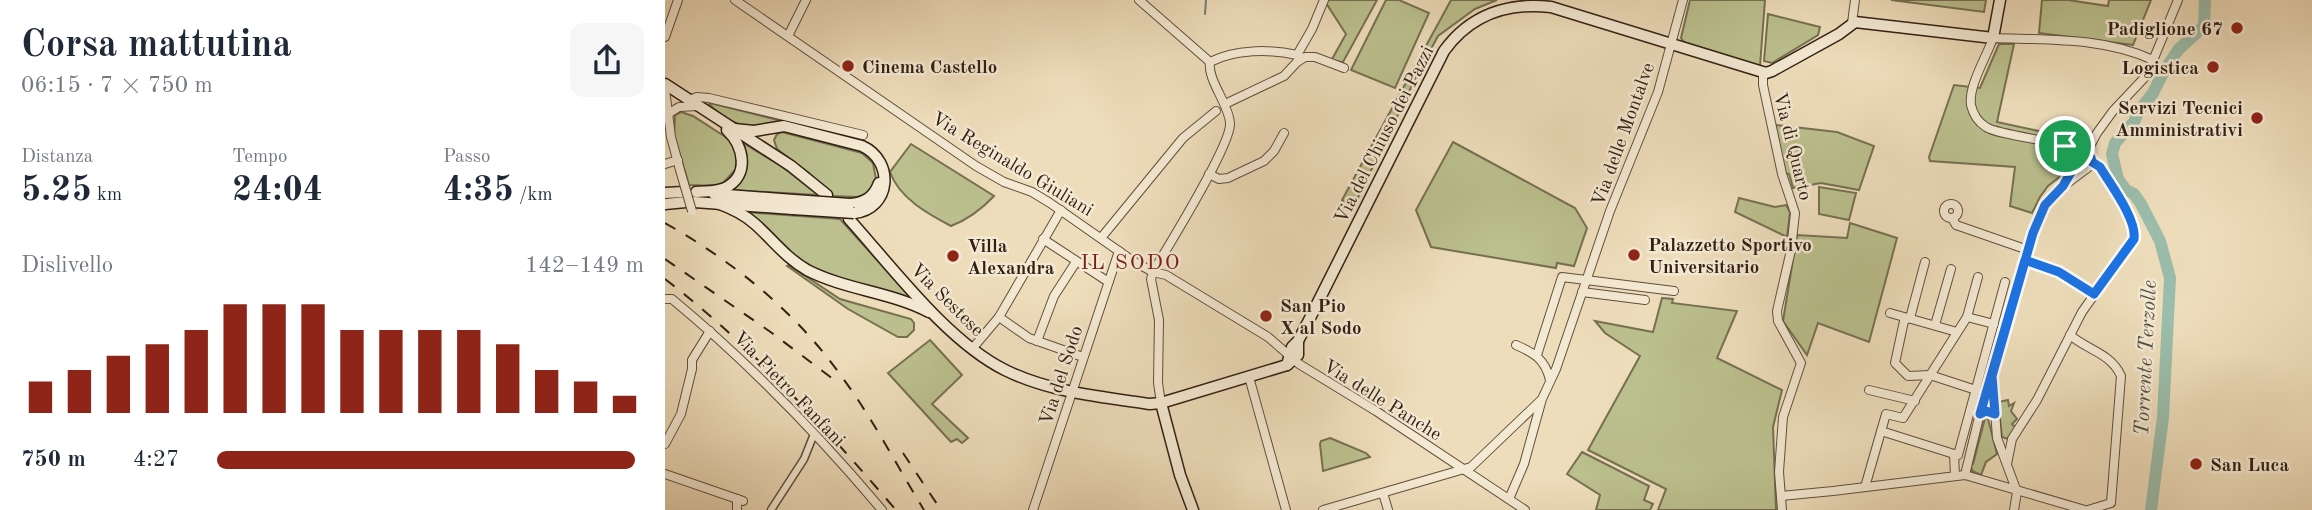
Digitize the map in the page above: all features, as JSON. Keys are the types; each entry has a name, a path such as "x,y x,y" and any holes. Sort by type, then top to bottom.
{"main road":[{"path":"1763,72 1772,71 1829,40 1852,23 1862,21 1993,38 2000,0"},
{"name":"Via del Chiuso dei Pazzi","path":"1291,360 1299,355 1298,341 1439,59 1469,25 1497,11 1519,6 1559,9 1763,72"},
{"path":"665,84 783,160 827,195"},
{"path":"665,204 690,199 727,186 737,178 743,162 735,138 698,106"},
{"path":"690,199 794,204 851,212 874,193 880,178 880,162 873,152 862,146 784,126 754,131 734,129"},
{"path":"783,160 771,148 771,137 778,130 795,129"},
{"path":"665,193 733,209 748,218 785,255 805,268 824,278 919,307 938,317"},
{"path":"717,204 794,204"},
{"name":"Via Sestese","path":"851,212 938,317 972,349 1014,374 1071,391 1150,404 1161,403"},
{"path":"1194,510 1186,496 1161,403 1249,377 1291,360"}],"street":[{"path":"665,37 669,12 678,0"},
{"name":"Via Reginaldo Giuliani","path":"735,0 977,166 1004,183 1037,194 1153,272"},
{"path":"788,36 806,0"},
{"path":"1139,0 1210,62"},
{"path":"1210,62 1234,55 1270,51 1297,55 1324,0"},
{"name":"Via delle Montalve","path":"1509,499 1610,211 1658,92 1683,0"},
{"path":"1852,23 1855,0"},
{"path":"2063,186 2077,154 2085,152 2113,111 2141,84 2178,0"},
{"path":"1965,475 1980,414 2042,211 2063,186 2089,166 2091,156 2065,146 1991,129 1977,119 1971,105 1972,92 1993,38 2064,40 2117,47 2133,50 2153,60"},
{"path":"1225,104 1284,76 1297,62 1305,58 1315,57 1343,68"},
{"path":"1161,403 1158,373 1159,320 1151,279 1230,132 1230,120 1211,74 1210,62"},
{"name":"Via di Quarto","path":"1763,72 1763,85 1782,174 1795,213 1791,250 1777,316 1781,330 1801,363 1783,416 1779,472 1782,510"},
{"path":"665,89 671,137 690,199"},
{"path":"668,114 679,107 698,106 697,97 709,98 863,135"},
{"path":"1101,237 1183,138 1216,111"},
{"path":"1209,174 1219,179 1228,178 1264,161 1274,151 1284,133"},
{"path":"1994,482 2005,480 2012,439 2038,400 2094,294 2136,234 2129,216 2100,167 2079,169 2071,151 2065,146"},
{"path":"665,164 678,160"},
{"path":"1961,199 1946,206 1944,212 1956,225 2028,250"},
{"path":"972,349 999,317 1061,210"},
{"path":"1043,239 1107,281"},
{"name":"Via del Sodo","path":"1033,510 1119,251"},
{"path":"2025,260 2059,272 2094,294"},
{"path":"1037,341 1054,296 1076,262"},
{"path":"1925,262 1909,318 1905,321 1895,363 1908,376 1930,375 1976,390"},
{"path":"1935,325 1951,269"},
{"name":"Via delle Panche","path":"1153,272 1166,275 1268,337 1291,360 1525,510"},
{"path":"1537,355 1562,277 1674,291"},
{"path":"1899,436 1903,418 1967,317 1978,277"},
{"path":"1881,431 1958,455 2005,282"},
{"path":"1582,292 1645,300"},
{"name":"Via Pietro Fanfani","path":"666,299 671,299 739,357 814,434 882,510"},
{"path":"1890,313 1957,332"},
{"path":"999,317 1023,335 1083,357"},
{"path":"1967,317 1994,324"},
{"path":"665,444 681,414 692,360 710,331"},
{"path":"1781,496 1965,475 2086,510 2109,506 2121,376 2103,354 2084,347 2070,335"},
{"path":"1516,345 1537,355 1547,367 1550,380"},
{"path":"1992,376 1997,438 2017,490 2014,510"},
{"path":"1249,377 1286,510"},
{"path":"1869,390 1915,401"},
{"path":"1323,510 1464,470 1474,464 1542,399"},
{"path":"1980,414 1986,411 1995,414"},
{"path":"1865,487 1886,414 1903,418"},
{"path":"771,510 804,459 814,434"},
{"path":"1954,454 1955,476"},
{"path":"665,474 740,500 737,510"},
{"path":"1383,493 1388,510"}],"green space":[{"path":"1327,0 1377,0 1343,62 1331,61 1346,34 1326,3"},
{"path":"1386,0 1399,0 1429,13 1395,88 1351,70"},
{"path":"1451,0 1497,0 1475,9 1438,36 1354,206 1342,200"},
{"path":"1690,0 1765,0 1760,66 1684,42 1681,38"},
{"path":"1891,0 1986,0 1984,12"},
{"path":"2042,0 2068,0 2108,6 2109,0 2151,0 2133,45 2039,33"},
{"path":"1768,14 1820,27 1818,35 1772,63 1764,61"},
{"path":"1999,44 2014,44 1997,122 2084,141 2062,175 2048,186 2040,197 2032,213 2010,206 2015,167 1930,161 1929,157 1954,85 1980,88"},
{"path":"709,104 786,122 764,126 735,123"},
{"path":"681,112 693,116 731,142 737,156 736,169 718,186 689,185 674,135 675,115"},
{"path":"1775,125 1837,132 1874,146 1859,190 1821,183 1793,188 1789,174 1785,173"},
{"path":"782,132 862,153 873,163 876,179 872,188 857,197 833,196 809,173 777,149 774,140 777,134"},
{"path":"1453,142 1575,208 1587,228 1574,266 1557,263 1556,268 1431,247 1416,210"},
{"path":"743,143 780,165 818,195 729,190 741,181 746,169 747,157"},
{"path":"911,144 994,196 974,214 951,226 924,210 900,190 890,172"},
{"path":"1819,187 1856,193 1849,220 1819,214"},
{"path":"1739,198 1775,207 1786,205 1790,212 1787,237 1735,212"},
{"path":"745,212 840,219 914,301 818,272 789,253"},
{"path":"1850,223 1897,238 1869,342 1818,323 1807,355 1783,321 1797,235 1847,238"},
{"path":"787,266 840,299 911,319 914,330 907,337 898,337 848,309"},
{"path":"1662,298 1673,299 1672,303 1737,311 1717,358 1782,390 1773,427 1776,510 1658,510 1666,489 1588,450 1640,356 1605,333 1595,321 1653,332"},
{"path":"930,340 962,375 932,404 968,438 962,443 957,439 951,442 888,373"},
{"path":"2008,400 2009,406 2014,403 2011,411 2017,419 2012,424 2016,428 2008,439 2002,437 1998,402"},
{"path":"1985,418 1988,419 1997,454 1986,462 1981,475 1972,471 1971,465"},
{"path":"1330,438 1370,457 1323,471 1320,444"},
{"path":"1582,452 1649,486 1644,500 1653,504 1650,510 1596,510 1600,495 1567,474"}],"waterway":[{"path":"1205,14 1206,0"},
{"name":"Torrente Terzolle","path":"2151,510 2163,417 2170,278 2160,241 2141,204 2118,179 2112,154 2115,143 2134,122 2178,50 2204,26 2205,0"}],"railway":[{"path":"665,223 739,272 805,331 853,393 924,510"},
{"path":"665,259 833,379"},
{"path":"665,279 757,359 896,510"},
{"path":"903,453 941,510"}],"place":[{"name":"Padiglione 67","path":"2237,28"},
{"name":"Cinema Castello","path":"848,66"},
{"name":"Logistica","path":"2213,67"},
{"name":"Servizi Tecnici Amministrativi","path":"2257,118"},
{"name":"Palazzetto Sportivo Universitario","path":"1634,255"},
{"name":"Villa Alexandra","path":"953,256"},
{"name":"San Pio X al Sodo","path":"1266,316"},
{"name":"San Luca","path":"2196,464"}],"district":[{"name":"IL SODO","path":"1131,262"}],"route":[{"path":"2065,146 2071,151 2075,164 2063,186 2053,194 2038,217 2028,250 1992,376 1995,414 1986,411 1980,414 2025,260 2049,268 2059,272 2094,294 2136,234 2129,216 2100,167 2092,162 2087,152 2065,146"}]}
